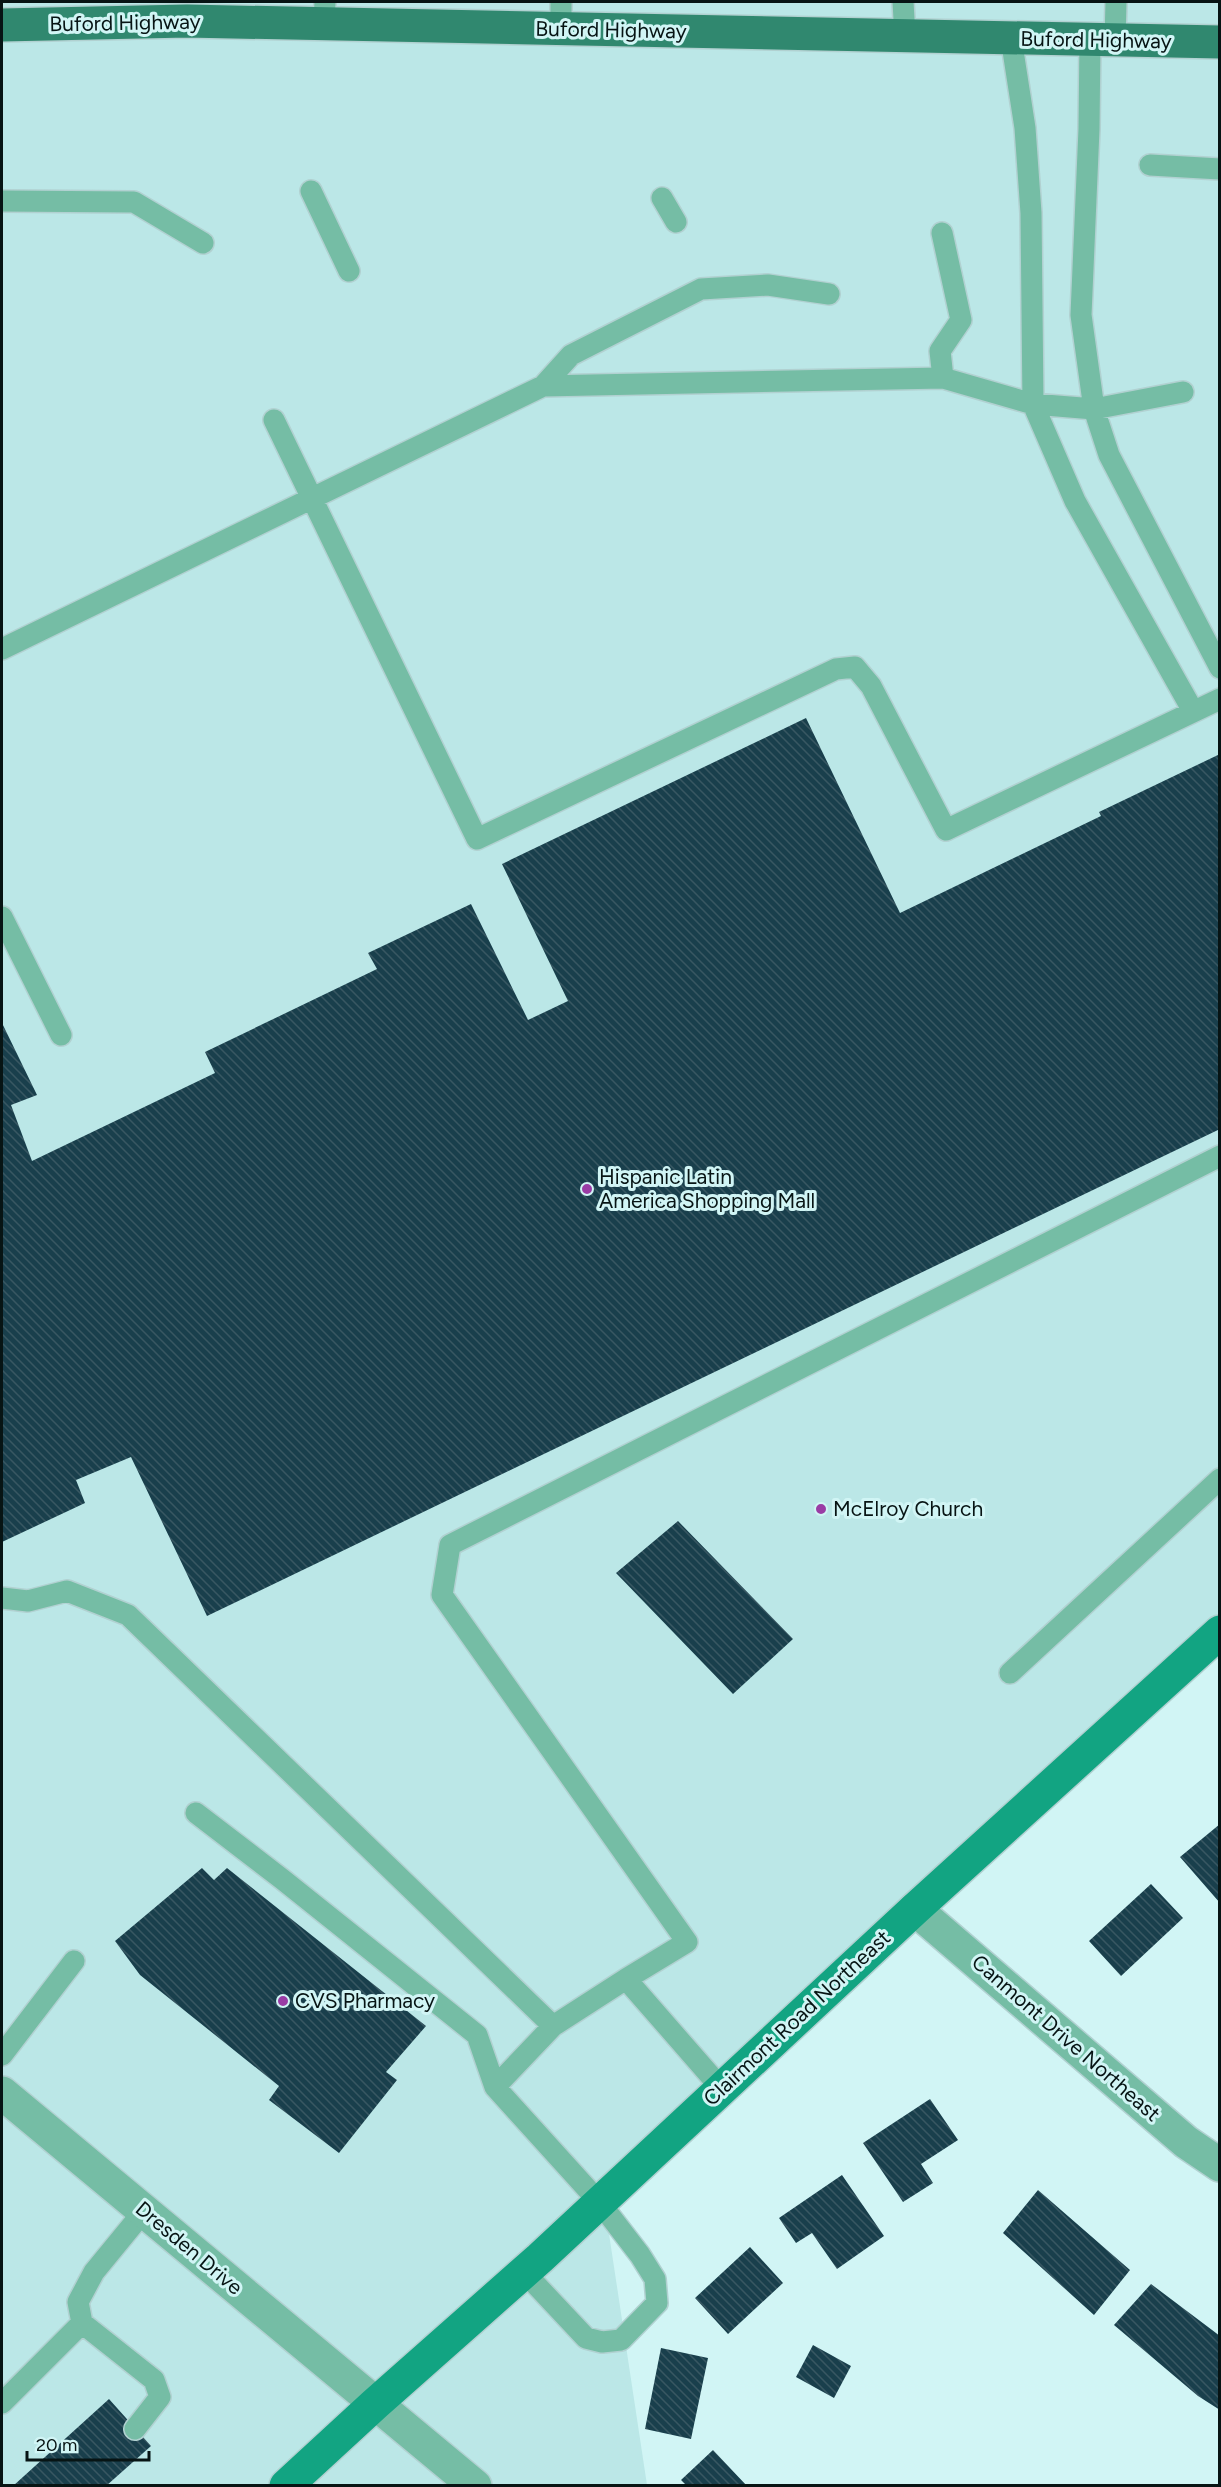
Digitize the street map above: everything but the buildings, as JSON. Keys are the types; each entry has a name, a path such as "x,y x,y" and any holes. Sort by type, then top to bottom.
{"main road":[{"name":"Buford Highway","path":"2,25 187,11 561,15 905,36 1220,42"},
{"name":"Clairmont Road Northeast","path":"286,2486 600,2203 915,1909 1220,1632"}],"street":[{"name":"Canmont Drive Northeast","path":"915,1909 1186,2142 1220,2165"},
{"name":"Dresden Drive","path":"2,2093 475,2486"}],"lane":[{"path":"903,2 905,36"},
{"path":"1116,2 1102,40 1089,129 1081,315 1094,408 1109,455 1220,668"},
{"path":"1011,38 1025,128 1031,213 1033,404 1075,501 1193,711"},
{"path":"1150,165 1220,169"},
{"path":"311,191 349,271"},
{"path":"662,198 676,222"},
{"path":"2,201 135,202 204,243"},
{"path":"942,233 961,320 940,351 943,378"},
{"path":"2,648 543,386 572,355 701,289 768,285 829,294"},
{"path":"543,386 943,378 1033,404 1094,408 1183,392"},
{"path":"274,420 477,839 836,669 855,667 871,686 946,830 1220,699"},
{"path":"2,917 61,1035"},
{"path":"495,2087 553,2026 687,1942 442,1596 450,1545 1220,1156"},
{"path":"1010,1672 1220,1479"},
{"path":"2,1598 28,1601 67,1592 128,1615 553,2026"},
{"path":"196,1814 282,1879 477,2035 495,2087 600,2203 655,2279 657,2303 621,2340 602,2342 586,2338 524,2272"},
{"path":"2,2055 74,1961"},
{"path":"626,1979 722,2089"},
{"path":"135,2429 160,2397 154,2380 82,2323 78,2302 94,2272 144,2211"},
{"path":"2,2403 82,2323"}],"shaded area":[{"path":"2,2 1219,2 1219,1642 606,2214 647,2485 2,2486"}],"place":[{"name":"Hispanic Latin America Shopping Mall","path":"587,1189"},
{"name":"McElroy Church","path":"821,1509"},
{"name":"CVS Pharmacy","path":"283,2001"}]}
